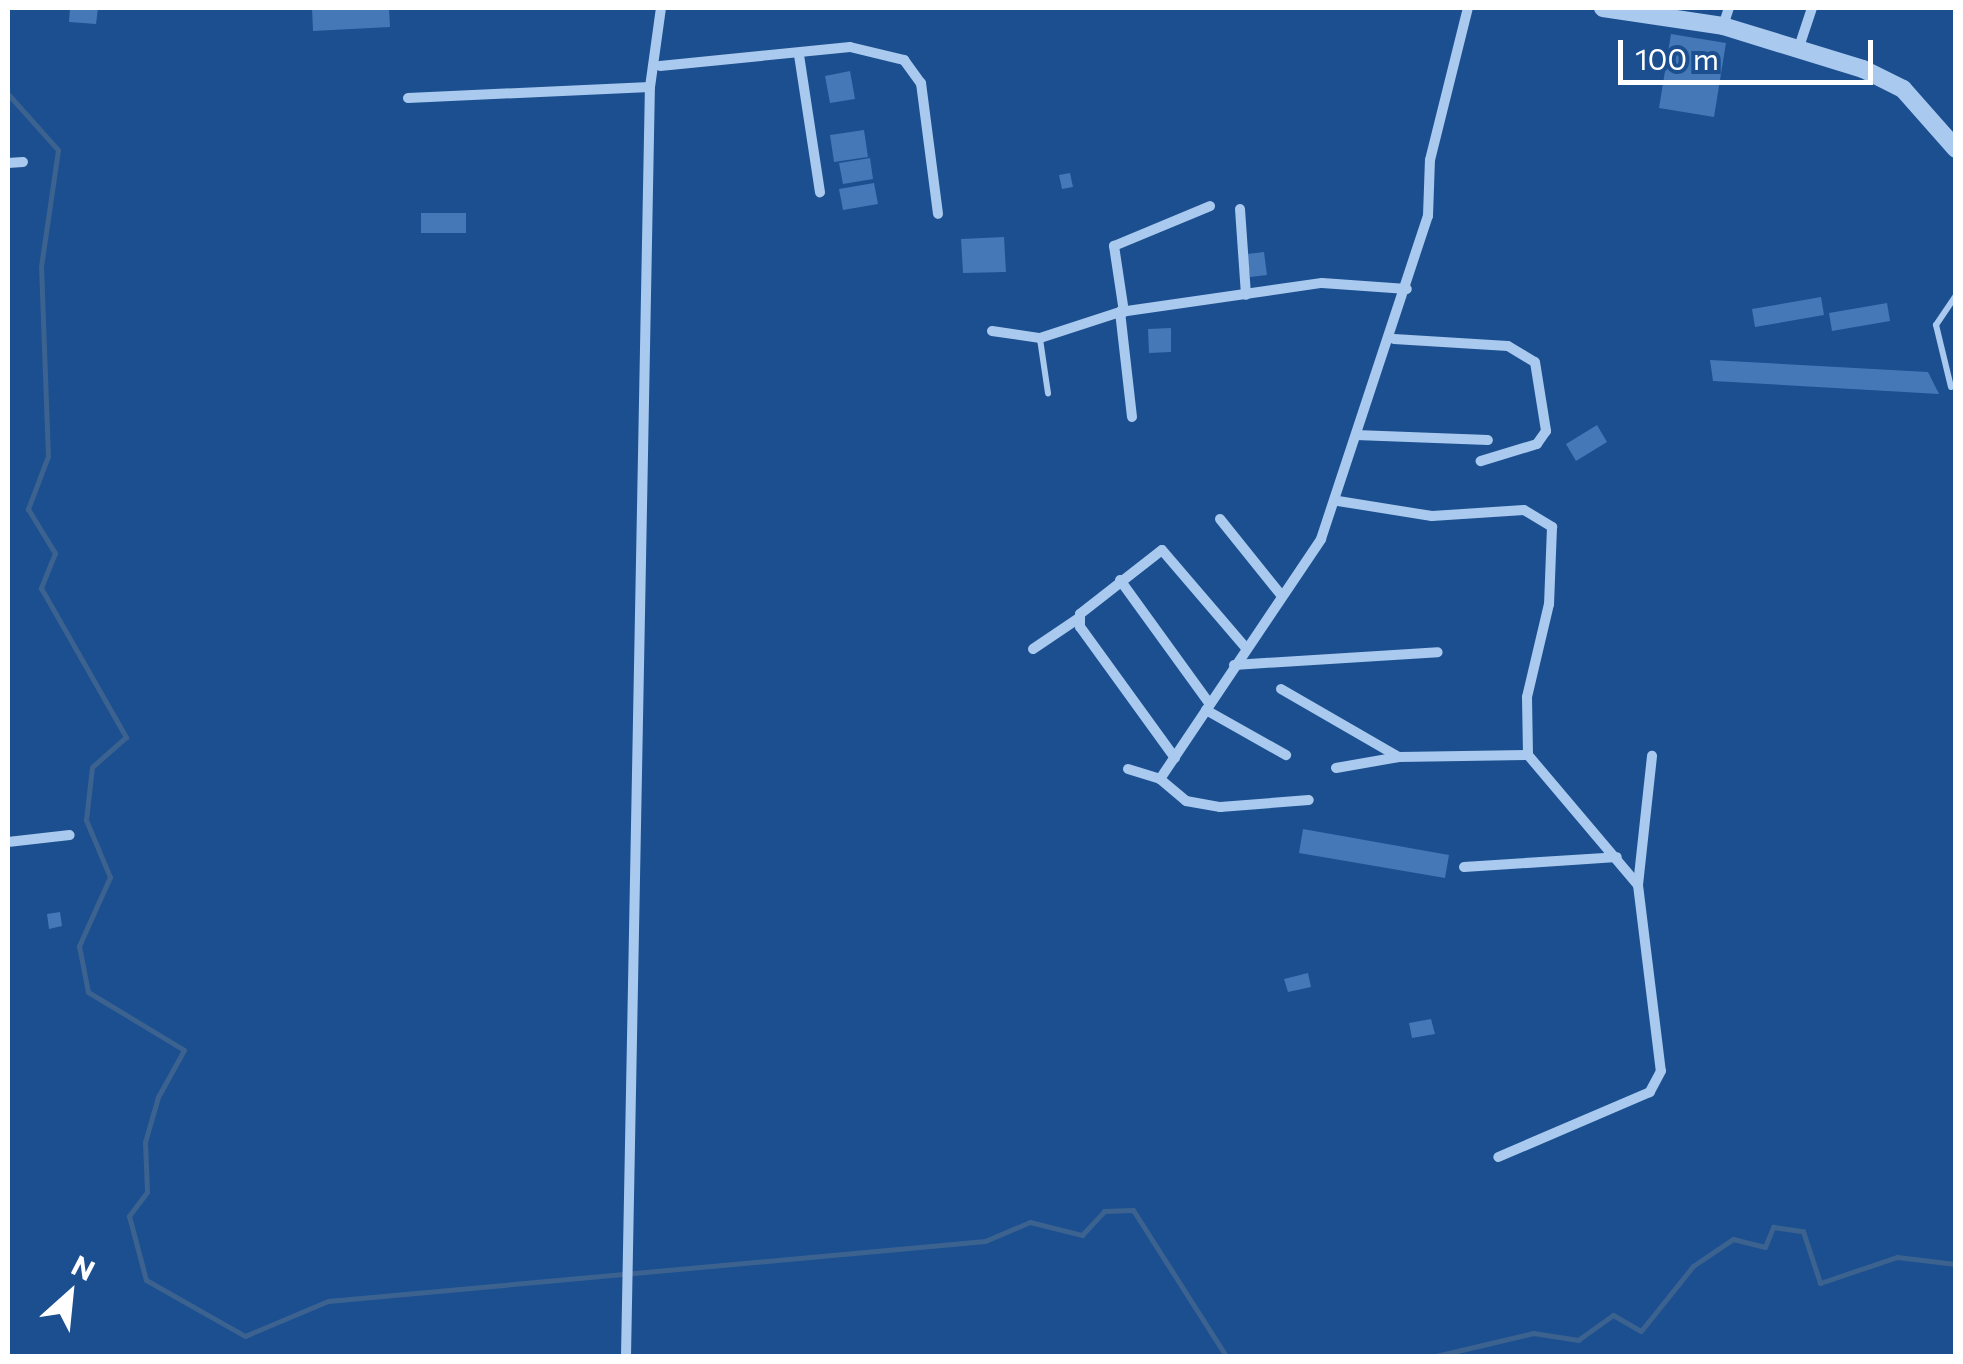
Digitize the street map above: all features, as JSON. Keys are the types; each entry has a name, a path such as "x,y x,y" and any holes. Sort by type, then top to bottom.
{"street":[{"path":"626,1356 650,87 660,66 662,8"},
{"path":"1160,779 1282,596 1338,501 1356,435 1394,339 1408,289 1468,8"},
{"path":"1603,8 1724,26 1799,47 1903,89 1956,149"},
{"path":"1724,26 1729,8"},
{"path":"1799,47 1812,8"},
{"path":"660,66 850,47 912,65 938,214"},
{"path":"799,55 820,192"},
{"path":"408,98 650,87"},
{"path":"8,163 23,162"},
{"path":"1132,417 1114,246 1210,206"},
{"path":"1240,209 1246,295"},
{"path":"992,331 1040,338 1122,312 1322,283 1408,289"},
{"path":"1394,339 1508,346 1535,362 1546,431 1537,444 1481,461"},
{"path":"1356,435 1488,440"},
{"path":"1338,501 1380,513 1524,510 1548,519 1549,604 1526,697 1528,755 1562,805 1618,857 1638,885"},
{"path":"1220,519 1282,596"},
{"path":"1034,649 1079,618 1120,580 1167,552 1246,648"},
{"path":"1120,580 1207,706 1286,755"},
{"path":"1079,618 1175,758"},
{"path":"1234,665 1438,652"},
{"path":"1281,688 1399,757"},
{"path":"1336,768 1399,757 1528,755"},
{"path":"1498,1156 1650,1092 1661,1070 1638,885 1652,756"},
{"path":"1128,770 1160,779 1186,801 1220,807 1309,800"},
{"path":"8,842 70,835"},
{"path":"1464,868 1618,857"}],"lane":[{"path":"1952,387 1936,325 1956,295"},
{"path":"1040,338 1048,394"}],"building":[{"path":"70,8 98,8 96,24 69,22"},
{"path":"312,8 389,8 390,27 313,31"},
{"path":"1671,34 1726,43 1714,117 1659,108"},
{"path":"850,71 855,99 830,103 825,76"},
{"path":"864,130 868,157 834,162 830,135"},
{"path":"870,158 873,179 843,184 839,163"},
{"path":"1070,173 1073,187 1062,189 1059,175"},
{"path":"874,183 878,204 843,210 839,189"},
{"path":"421,213 466,213 466,233 421,233"},
{"path":"1004,237 1006,272 963,273 961,239"},
{"path":"1264,252 1267,275 1250,277 1247,254"},
{"path":"1821,297 1824,315 1755,327 1752,309"},
{"path":"1887,303 1890,321 1832,331 1829,313"},
{"path":"1171,328 1171,352 1149,353 1148,329"},
{"path":"1710,360 1928,372 1939,394 1713,381"},
{"path":"1597,425 1607,442 1576,461 1566,444"},
{"path":"1303,829 1449,855 1445,878 1299,853"},
{"path":"60,912 62,926 49,929 47,914"},
{"path":"1308,973 1311,987 1288,992 1284,979"},
{"path":"1431,1019 1435,1034 1412,1038 1409,1023"}],"waterway":[{"path":"8,94 58,150 41,266 48,456 28,509 55,553 41,588 126,737 92,767 86,820 110,877 79,946 88,992 184,1050 158,1097 145,1142 147,1192 129,1216 146,1280 245,1336 328,1301 985,1241 1030,1222 1082,1235 1104,1211 1133,1210 1226,1356"},
{"path":"1436,1356 1533,1333 1578,1340 1613,1315 1641,1331 1693,1266 1733,1239 1765,1247 1773,1227 1803,1231 1820,1283 1897,1257 1956,1264"}]}
